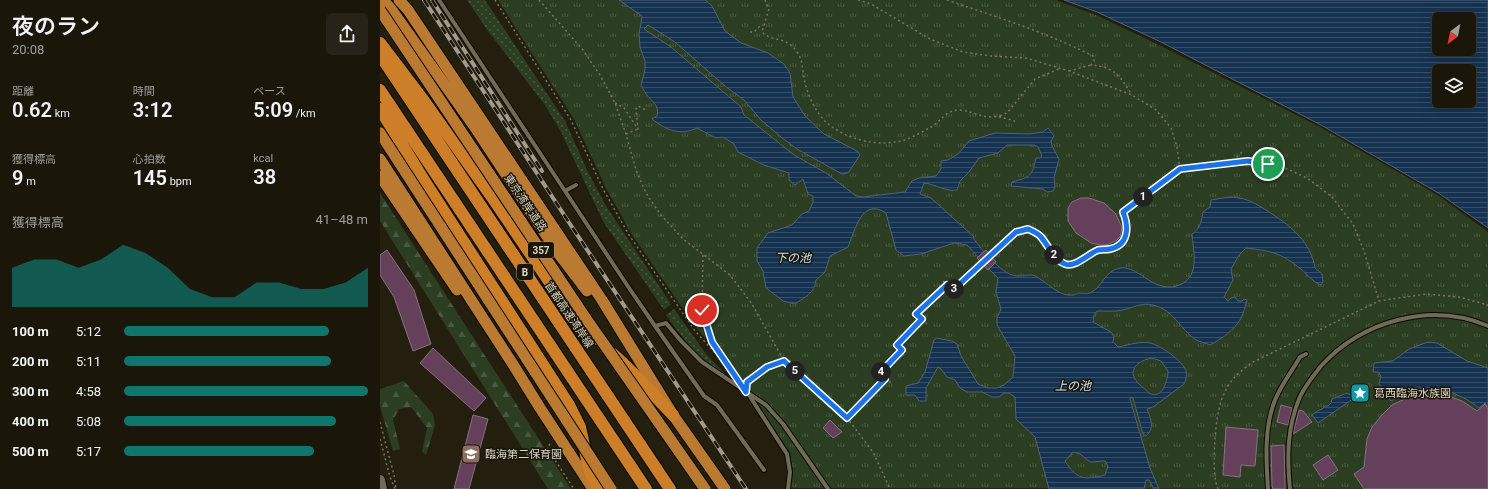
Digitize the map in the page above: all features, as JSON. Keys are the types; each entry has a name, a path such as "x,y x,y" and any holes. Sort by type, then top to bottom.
{"highway":[{"path":"383,0 391,9 474,126 558,253 628,344"},
{"path":"399,0 408,10 602,300 673,415 725,489"},
{"name":"東京湾岸道路","path":"380,10 585,317 668,434 704,489"},
{"path":"380,43 424,101 494,200 563,302 577,319 641,380 673,415"},
{"name":"首都高速湾岸線","path":"380,55 670,489"},
{"name":"B","path":"380,90 646,489"},
{"path":"380,109 425,182 569,405 580,427 589,469 598,489"},
{"path":"380,133 611,489"},
{"path":"380,159 593,489"},
{"path":"380,176 520,384 540,408"},
{"path":"668,434 700,489"}],"street":[{"path":"380,480 382,489"}],"lane":[{"path":"439,0 626,286 704,396 717,405 764,470"},
{"path":"564,191 576,185"},
{"path":"1290,489 1287,459 1290,434 1299,399 1305,387 1316,372 1345,344 1375,327 1417,316 1438,315 1463,318 1488,326"},
{"path":"655,326 666,323 702,362 730,383 766,405 783,424 828,489"},
{"path":"1268,489 1266,455 1269,422 1275,399 1300,357 1306,354"},
{"path":"747,382 746,392 787,454 790,472 788,489"}],"path":[{"path":"495,0 571,120 604,189 629,235 695,331 719,357 746,392"},
{"path":"539,0 583,50 600,75 615,103 626,134 636,170 646,193 657,209 683,239 730,275 752,304 784,361 847,418 873,452 890,489"},
{"path":"765,0 769,10 762,32 770,38 784,40 793,46 799,53 812,104 827,122 848,136 873,143 896,142 914,136 933,126 945,115 959,110 988,116 1000,116 1015,121"},
{"path":"858,0 871,4 930,40 963,52 990,56 1026,58 1061,68 1132,95 1156,110 1170,128 1177,147 1180,169"},
{"path":"947,0 1079,49 1092,56 1094,61 1091,65"},
{"path":"750,32 754,32 763,25"},
{"path":"1069,71 1091,65 1100,66 1111,70 1120,76 1132,95"},
{"path":"1000,116 1007,113 1035,79 1061,68"},
{"path":"615,103 624,108 638,129"},
{"path":"638,129 636,109 638,106 646,110"},
{"path":"626,134 638,129"},
{"path":"1236,162 1237,157 1242,152"},
{"path":"943,281 952,291 980,267 1016,232 1028,229 1040,235 1058,260 1065,265 1073,265 1099,250 1110,249 1120,244 1127,234 1127,223 1123,212 1180,169 1248,161 1285,168 1307,178 1332,197 1353,224 1364,251 1379,301"},
{"path":"703,255 702,310 712,342 746,392"},
{"path":"927,324 916,314 947,285"},
{"path":"1218,489 1214,479 1219,410 1223,396 1230,383 1241,370 1253,362 1379,301 1426,294 1459,297 1488,305"},
{"path":"892,384 880,373 902,350 897,345 922,319"},
{"path":"747,382 767,367 784,361"},
{"path":"847,418 885,379"},
{"path":"380,422 394,475 396,489"},
{"path":"380,439 390,477 396,489"},
{"path":"550,444 547,448 574,489"}],"green space":[{"path":"467,0 485,0 565,121 587,170 606,206 671,304 664,310 604,223 560,130 545,105 488,31"},
{"path":"498,0 1056,0 1096,15 1159,45 1320,127 1439,196 1488,232 1488,489 791,488 793,472 790,453 749,390 721,355 697,329 631,233 606,188 574,119"},
{"path":"380,193 571,489 548,489 380,221"},
{"path":"674,309 706,354 730,379 702,358 680,334 666,315"},
{"path":"404,381 433,414 435,425 426,455 422,451 427,428 411,407 399,409 393,420 400,449 393,451 380,406 380,389"}],"water":[{"name":"下の池","path":"619,0 705,0 712,6 725,31 741,43 768,53 784,64 790,73 793,97 805,116 824,134 857,151 860,155 848,173 842,174 797,149 761,120 744,100 725,86 675,42 648,25 644,29 671,47 741,107 744,115 794,155 826,173 856,196 863,197 905,192 912,181 919,178 936,176 941,169 941,161 948,160 958,154 969,141 995,133 1029,134 1043,132 1048,128 1054,136 1051,141 1052,146 1059,159 1054,178 1055,187 1053,191 1047,192 1043,189 1011,186 1012,182 1030,175 1036,158 1040,158 1042,156 1038,147 1034,145 1007,145 998,153 979,158 969,172 960,181 957,190 949,190 924,183 920,194 931,198 974,237 973,238 984,252 978,257 967,245 954,243 921,254 904,256 896,250 886,213 878,209 871,209 865,212 861,218 848,247 830,256 825,272 816,280 811,292 795,304 783,301 766,288 763,271 757,261 757,248 768,233 792,225 802,214 809,211 813,202 813,196 808,194 803,179 795,185 789,180 789,173 764,165 738,152 734,144 723,137 716,138 697,128 685,132 673,131 652,119 657,116 658,112 656,106 641,85 645,70 645,61 640,47 639,33 642,16"},
{"path":"1064,0 1488,0 1488,228 1440,194 1321,125 1161,42 1097,12"},
{"name":"上の池","path":"1229,197 1244,199 1258,205 1279,219 1300,236 1305,243 1313,259 1315,268 1322,274 1323,282 1321,285 1315,282 1301,269 1282,256 1263,250 1246,248 1239,255 1231,269 1233,280 1224,297 1228,301 1235,297 1238,301 1242,301 1244,299 1247,300 1243,314 1231,330 1210,345 1190,336 1171,315 1160,307 1149,304 1116,311 1097,311 1094,315 1093,322 1111,332 1114,337 1113,342 1118,347 1142,342 1154,344 1176,358 1186,371 1184,384 1153,407 1147,409 1151,420 1151,430 1146,436 1143,434 1133,398 1131,397 1130,399 1150,468 1159,489 1154,489 1149,480 1146,480 1144,489 1049,489 1035,437 1016,419 1015,397 1009,393 1004,393 999,397 992,397 982,392 967,392 960,388 955,380 947,377 938,367 926,388 926,401 919,401 915,395 906,395 906,386 918,383 925,372 934,340 937,338 952,341 957,344 961,356 978,384 988,388 997,388 1004,385 1013,377 1015,356 997,325 997,318 1001,309 996,292 998,278 989,269 995,263 1003,270 1013,275 1035,276 1063,294 1068,295 1090,293 1098,287 1110,272 1120,268 1127,268 1134,271 1164,287 1172,287 1182,284 1188,280 1191,274 1194,261 1192,234 1199,227 1203,212 1210,207 1211,200","holes":["1152,358 1161,361 1168,371 1167,379 1161,392 1154,395 1148,393 1133,375 1134,370 1139,363","1073,452 1080,454 1090,462 1105,461 1108,466 1105,475 1092,478 1077,475 1065,461"]},
{"path":"1428,342 1437,343 1467,361 1488,368 1488,407 1485,403 1479,408 1463,397 1444,390 1424,388 1403,394 1391,401 1379,384 1381,376 1378,372 1373,372 1374,363 1393,361 1409,349"},
{"path":"1347,393 1352,396 1357,396 1318,423 1312,415 1325,406 1328,406 1332,399"}],"building":[{"path":"1081,198 1089,198 1104,203 1115,213 1122,227 1120,237 1117,240 1107,245 1100,245 1091,243 1076,233 1068,221 1068,208 1072,202"},
{"path":"387,250 414,290 431,344 413,351 394,297 380,275 380,255"},
{"path":"986,250 996,262 988,270 977,258"},
{"path":"433,348 486,398 474,411 420,363"},
{"path":"1424,394 1443,394 1462,401 1477,411 1485,404 1488,409 1488,489 1364,489 1354,474 1364,467 1367,439 1372,427 1392,405 1409,397"},
{"path":"1281,405 1292,408 1288,425 1277,422"},
{"path":"1299,410 1303,411 1312,422 1293,434"},
{"path":"473,415 488,419 469,489 454,489"},
{"path":"830,420 842,432 833,438 823,428"},
{"path":"1226,427 1258,430 1255,466 1241,465 1240,477 1223,475"},
{"path":"1284,445 1285,489 1273,489 1271,446"},
{"path":"1328,455 1338,470 1323,480 1313,465"}],"railway":[{"path":"424,0 570,224 746,489"},
{"path":"432,0 542,171"}],"place":[{"name":"葛西臨海水族園","path":"1360,393"},
{"name":"臨海第二保育園","path":"471,454"}],"route":[{"path":"702,310 712,342 746,392 747,382 767,367 784,361 847,418 885,379 880,373 902,350 897,345 922,319 916,314 947,285 952,291 980,267 1016,232 1028,229 1040,235 1058,260 1065,265 1073,265 1099,250 1110,249 1120,244 1127,234 1127,223 1123,212 1180,169 1248,161 1268,164"}]}
